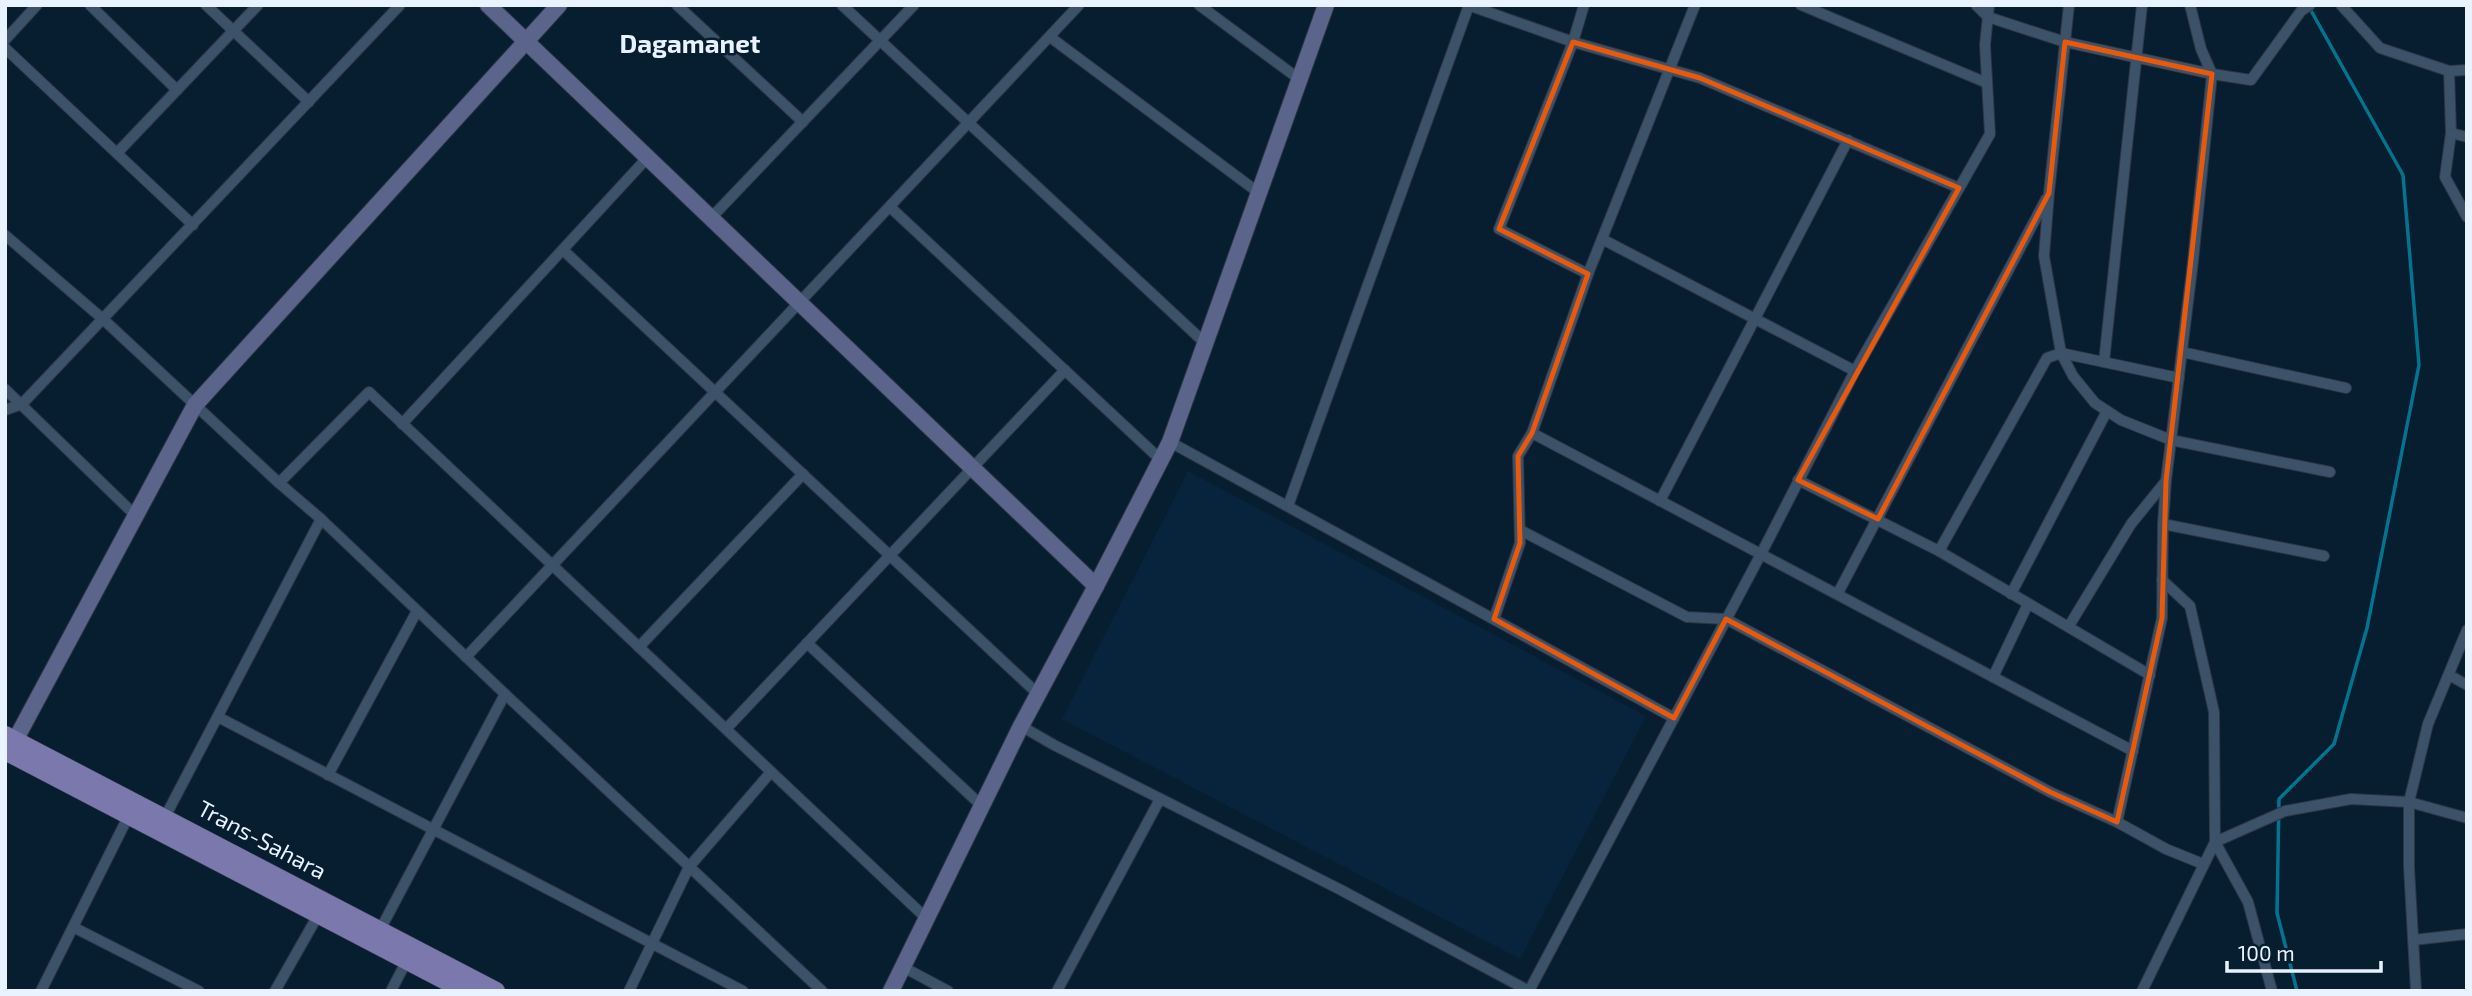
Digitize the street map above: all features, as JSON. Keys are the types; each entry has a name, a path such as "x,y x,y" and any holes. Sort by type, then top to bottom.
{"main road":[{"name":"Trans-Sahara","path":"9,745 323,908 380,930 496,991"},
{"name":"Trans-Sahara","path":"132,809 165,817 407,960 466,991"}],"street":[{"path":"5,40 37,5"},
{"path":"90,5 177,90"},
{"path":"206,5 309,102"},
{"path":"117,153 258,5"},
{"path":"5,410 22,404 104,320 400,5"},
{"path":"488,5 1097,586"},
{"path":"9,745 195,405 559,5"},
{"path":"677,5 803,122"},
{"path":"842,5 1205,343"},
{"path":"711,218 914,5"},
{"path":"466,657 1079,5"},
{"path":"1199,5 1299,79"},
{"path":"891,991 1021,726 1097,586 1170,442 1326,5"},
{"path":"1288,506 1468,5 1573,42 1700,78 1959,187"},
{"path":"1584,5 1573,42 1499,229 1588,274"},
{"path":"1494,619 1520,542 1518,456 1532,433 1588,274 1695,5"},
{"path":"1801,5 1987,83"},
{"path":"1976,5 2065,42 2212,74 2251,79 2301,11 2310,5"},
{"path":"2069,5 2044,256 2061,353 2073,376 2095,403 2107,411 2121,420 2171,440 2330,472"},
{"path":"2104,362 2142,5"},
{"path":"2117,822 2162,618 2166,481 2212,74 2200,49 2190,5"},
{"path":"2341,5 2380,48 2449,71 2467,69"},
{"path":"1021,726 1054,746 1341,890 1529,991 1761,554 1854,371 1990,134 1984,45 1989,11"},
{"path":"1051,37 1259,193"},
{"path":"5,48 193,225"},
{"path":"2449,71 2451,133 2445,177 2467,217"},
{"path":"2451,133 2467,137"},
{"path":"1660,501 1848,140"},
{"path":"402,424 648,157"},
{"path":"1838,593 2049,193"},
{"path":"890,207 1161,460"},
{"path":"5,234 104,320 321,519 822,991"},
{"path":"1602,239 1854,371"},
{"path":"563,250 1038,694"},
{"path":"2182,352 2346,388"},
{"path":"1939,551 2047,358 2061,353 2179,378"},
{"path":"726,729 1065,370"},
{"path":"5,389 135,515"},
{"path":"279,483 369,392 926,918"},
{"path":"2011,594 2107,411"},
{"path":"1532,433 2133,751"},
{"path":"1170,442 1674,718"},
{"path":"639,647 803,474"},
{"path":"1798,480 1939,551 2150,675"},
{"path":"2069,626 2132,524 2166,481"},
{"path":"165,817 321,519"},
{"path":"2163,524 2324,556"},
{"path":"1520,530 1687,617 1726,619 2050,792 2117,822 2166,849 2203,864"},
{"path":"2162,580 2190,606 2214,712 2215,842 2248,902 2272,991"},
{"path":"1993,677 2028,604"},
{"path":"328,775 417,611"},
{"path":"2416,991 2409,867 2409,802 2428,724 2467,630"},
{"path":"807,643 982,806"},
{"path":"2449,675 2467,685"},
{"path":"380,930 505,695"},
{"path":"218,717 743,991"},
{"path":"629,991 689,867 771,772"},
{"path":"1057,991 1160,799"},
{"path":"2142,991 2215,842 2286,811 2351,799 2409,802 2467,818"},
{"path":"41,991 132,809"},
{"path":"275,991 323,908"},
{"path":"73,927 198,991"},
{"path":"2413,940 2467,934"},
{"path":"391,991 407,960"},
{"path":"903,967 948,991"}],"highlighted area":[{"path":"1573,42 1700,78 1959,188 1798,480 1878,519 2049,193 2065,42 2212,74 2166,481 2162,618 2117,822 2050,792 1726,619 1674,718 1494,619 1520,543 1518,456 1532,433 1588,274 1499,229"}],"shaded area":[{"path":"1188,471 1646,716 1520,959 1062,719"}],"waterway":[{"path":"2297,991 2277,913 2279,799 2334,744 2367,628 2419,365 2403,175 2309,7"}],"district":[{"name":"Dagamanet","path":"690,44"}]}
